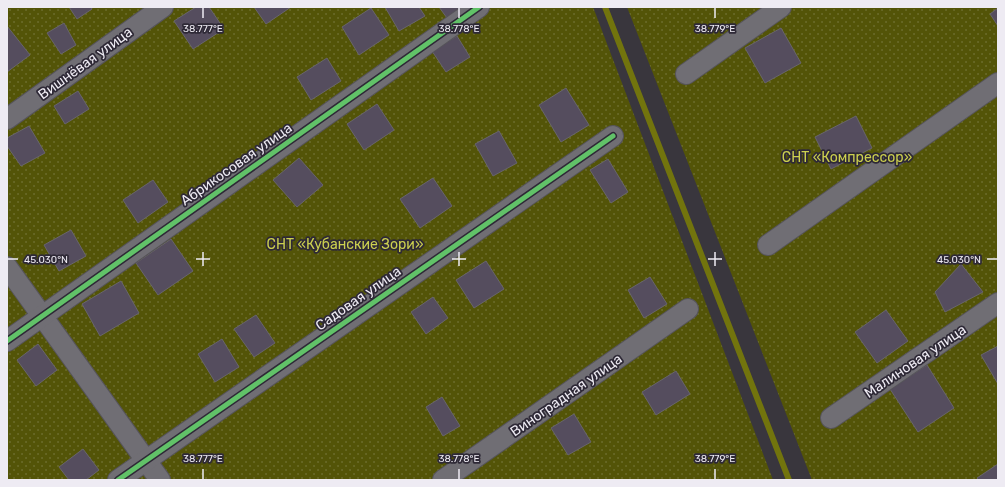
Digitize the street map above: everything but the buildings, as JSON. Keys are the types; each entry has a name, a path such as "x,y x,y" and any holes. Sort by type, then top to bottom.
{"street":[{"name":"Вишнёвая улица","path":"7,119 163,7"},
{"name":"Абрикосовая улица","path":"7,341 478,7"},
{"path":"686,74 781,7"},
{"path":"768,245 998,83"},
{"name":"Садовая улица","path":"118,480 613,136"},
{"path":"7,267 43,315 160,480"},
{"name":"Малиновая улица","path":"831,418 998,303"},
{"name":"Виноградная улица","path":"443,480 688,309"}],"green space":[{"name":"СНТ «Кубанские Зори»","path":"7,7 593,7 773,480 7,480"},
{"name":"СНТ «Компрессор»","path":"627,7 998,7 998,480 812,480"}],"waterway":[{"path":"605,7 789,480"}],"cycle path":[{"path":"7,341 479,7"},
{"path":"118,480 613,136"}]}
